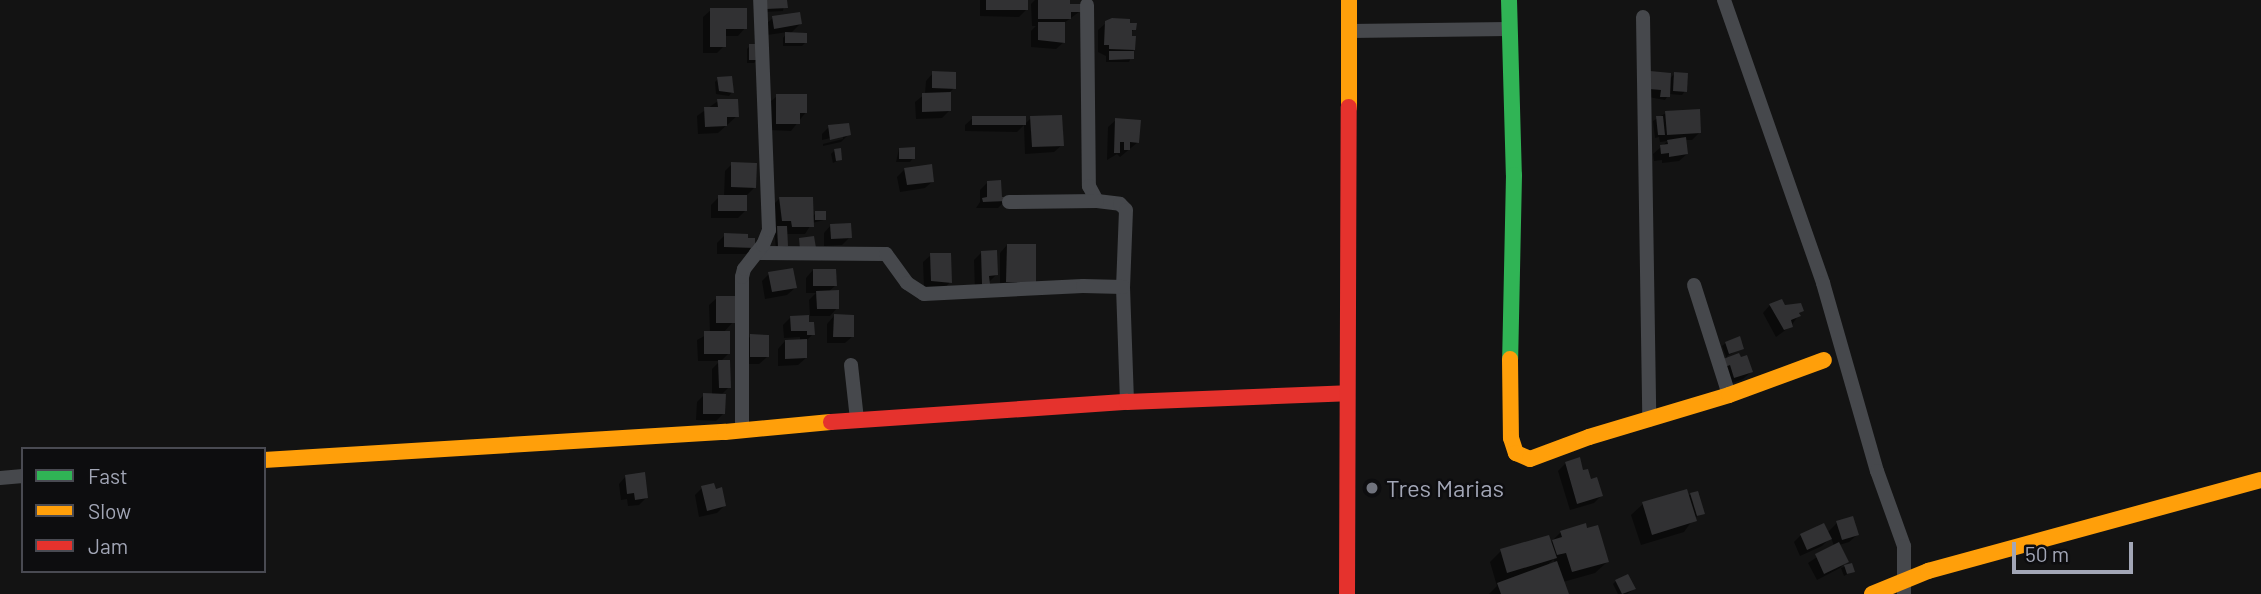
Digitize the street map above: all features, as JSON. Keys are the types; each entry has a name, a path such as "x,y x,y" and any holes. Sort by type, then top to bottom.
{"street":[{"path":"742,431 742,278 748,262 757,253 769,230 760,0"},
{"path":"1347,594 1349,0"},
{"path":"1509,0 1514,175 1510,288 1513,447 1523,457 1530,459 1729,395 1824,360"},
{"path":"1724,0 1823,283 1877,471 1904,546 1904,587"},
{"path":"1087,5 1090,186 1097,201"},
{"path":"1643,17 1649,420"},
{"path":"1350,32 1508,29"},
{"path":"1009,202 1097,201 1120,204 1126,210 1123,287 1127,402"},
{"path":"757,253 886,254 907,283 924,294 1083,286 1123,287"},
{"path":"1694,285 1729,395"},
{"path":"851,365 857,419"},
{"path":"266,460 742,431 857,419 1127,402 1347,393"},
{"path":"0,478 21,476"},
{"path":"1872,594 1904,587 2261,480"}],"building":[{"path":"765,0 787,0 788,8 766,9"},
{"path":"986,0 1028,0 1028,10 986,10"},
{"path":"1038,0 1070,0 1070,4 1081,4 1081,12 1071,12 1071,19 1038,19"},
{"path":"710,8 747,8 747,29 726,29 726,47 710,47"},
{"path":"800,12 802,24 774,29 772,16"},
{"path":"1112,18 1130,19 1130,23 1137,23 1136,30 1132,30 1132,36 1136,36 1135,50 1109,49 1109,45 1104,45 1105,21"},
{"path":"1038,22 1065,22 1065,43 1038,40"},
{"path":"785,32 807,33 807,43 785,43"},
{"path":"749,44 759,44 759,60 749,60"},
{"path":"1109,51 1134,51 1134,59 1109,60"},
{"path":"932,71 956,72 956,89 932,88"},
{"path":"1650,71 1671,73 1670,97 1660,97 1661,90 1649,89"},
{"path":"1674,72 1688,73 1687,92 1673,91"},
{"path":"732,76 734,93 719,91 717,77"},
{"path":"951,92 951,111 922,112 922,93"},
{"path":"776,94 807,94 807,113 800,113 800,124 776,124"},
{"path":"717,99 738,99 739,117 727,117 727,126 705,127 704,107 718,107"},
{"path":"1700,109 1701,133 1667,135 1665,111"},
{"path":"1062,115 1064,146 1032,147 1030,116"},
{"path":"972,116 1026,116 1026,125 972,125"},
{"path":"1656,116 1663,116 1665,135 1658,135"},
{"path":"1115,118 1141,120 1139,143 1130,142 1130,150 1124,150 1124,142 1120,142 1120,153 1114,153"},
{"path":"849,123 851,135 830,140 828,125"},
{"path":"1686,137 1688,154 1669,157 1669,153 1661,154 1660,145 1668,144 1667,140"},
{"path":"915,147 915,159 899,159 899,148"},
{"path":"841,148 842,160 836,161 834,149"},
{"path":"731,162 757,163 756,188 731,187"},
{"path":"932,164 934,182 907,185 904,168"},
{"path":"1001,180 1002,197 1007,197 1007,201 983,202 982,198 987,197 987,181"},
{"path":"718,195 747,195 747,211 718,211"},
{"path":"779,197 813,197 814,227 792,227 791,221 782,221"},
{"path":"815,211 826,211 826,220 815,220"},
{"path":"851,223 852,238 831,239 830,224"},
{"path":"777,226 787,226 788,246 778,247"},
{"path":"724,233 748,234 748,238 755,238 755,248 724,247"},
{"path":"814,236 816,248 800,250 799,238"},
{"path":"1007,244 1036,244 1036,282 1006,282"},
{"path":"997,250 998,275 989,276 990,284 982,284 981,251"},
{"path":"930,253 951,253 952,283 931,281"},
{"path":"793,268 797,288 772,292 768,272"},
{"path":"813,269 836,269 837,286 813,286"},
{"path":"839,290 839,309 817,309 816,291"},
{"path":"716,296 735,296 735,323 716,323"},
{"path":"1782,299 1785,305 1801,303 1804,311 1799,313 1801,316 1791,320 1793,327 1784,330 1769,304"},
{"path":"834,314 854,315 854,337 833,337"},
{"path":"809,315 809,322 814,322 815,335 807,335 807,331 791,331 790,316"},
{"path":"704,331 730,331 730,354 704,354"},
{"path":"750,334 769,335 769,357 750,357"},
{"path":"1740,336 1744,349 1729,354 1725,342"},
{"path":"807,339 807,358 785,359 785,340"},
{"path":"1739,353 1741,357 1747,355 1753,372 1734,378 1730,365 1725,367 1723,359"},
{"path":"718,360 730,360 731,388 719,388"},
{"path":"703,393 726,394 725,414 703,414"},
{"path":"1580,457 1583,470 1588,469 1591,479 1597,477 1603,496 1577,504 1565,462"},
{"path":"645,472 648,498 635,500 634,493 627,494 625,475"},
{"path":"714,483 716,489 722,487 726,506 707,511 701,486"},
{"path":"1687,489 1697,521 1652,535 1642,502"},
{"path":"1698,491 1705,514 1697,516 1690,493"},
{"path":"1853,516 1859,535 1842,540 1836,521"},
{"path":"1586,523 1587,528 1598,525 1609,562 1572,572 1566,553 1557,555 1552,540 1562,537 1560,531"},
{"path":"1824,523 1832,539 1807,550 1800,534"},
{"path":"1549,535 1557,558 1507,573 1500,549"},
{"path":"1839,542 1849,562 1824,574 1815,554"},
{"path":"1557,561 1569,594 1501,594 1497,583"},
{"path":"1852,563 1855,572 1847,574 1844,565"},
{"path":"1628,574 1636,589 1622,594 1615,580"}],"traffic: fast":[{"path":"1509,0 1514,175 1510,359"}],"traffic: slow":[{"path":"1349,0 1349,107"},
{"path":"1510,359 1511,438 1516,453 1530,459 1589,437 1729,395 1824,360"},
{"path":"266,460 725,432 831,422"},
{"path":"1872,594 1928,571 2261,480"}],"traffic: jam":[{"path":"1347,594 1349,107"},
{"path":"831,422 1127,402 1347,393"}],"place":[{"name":"Tres Marias","path":"1372,488"}]}
